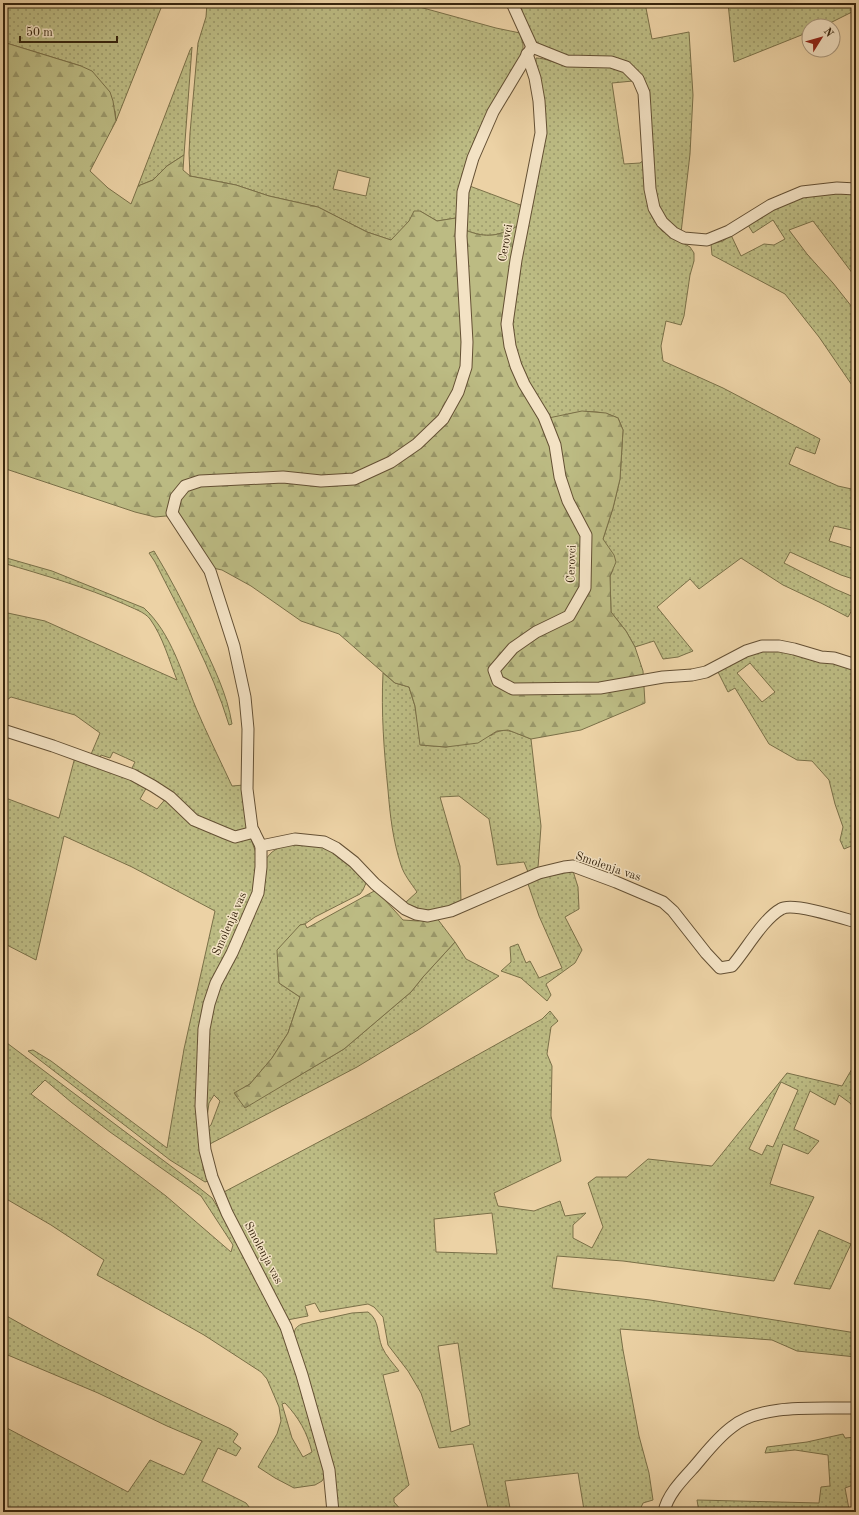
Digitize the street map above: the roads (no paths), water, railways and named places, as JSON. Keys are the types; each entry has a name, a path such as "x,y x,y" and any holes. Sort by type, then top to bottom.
{"street":[{"path":"512,3 530,51"},
{"path":"530,51 567,61 611,62 626,66 638,79 644,93 650,189 654,208 662,222 674,233 684,238 707,240 729,231 771,205 802,192 837,188 856,189"},
{"path":"261,846 252,828 247,789 248,729 245,697 234,646 210,571 172,513 176,497 185,486 200,481 282,477 321,481 354,479 391,462 417,444 443,419 458,392 466,367 468,342 461,236 463,192 473,158 493,112 530,51"},
{"name":"Cerovci","path":"530,51 539,101 541,133 516,260 507,324 510,346 516,366 524,384 544,417 556,445 560,477 568,501 586,535 585,588 568,616 536,632 513,648 494,670 498,681 513,689 600,688 663,677 692,675 706,672 746,651 762,646 780,646 821,657 834,658 856,665"},
{"path":"6,731 118,769 138,778 170,797 194,820 225,833 235,837 254,832"},
{"name":"Smolenja vas","path":"333,1512 329,1470 302,1375 286,1327 227,1213 212,1177 205,1150 201,1106 204,1029 209,1004 216,983 232,952 258,893 261,867 261,846 295,839 324,842 336,848 354,862 375,884 406,909 416,914 428,916 451,911 539,873 573,866 663,902 673,911 706,953 720,968 732,966 766,922 781,909 793,907 856,922"},
{"path":"664,1512 668,1500 682,1480 713,1445 733,1426 754,1415 779,1410 856,1408"}]}
